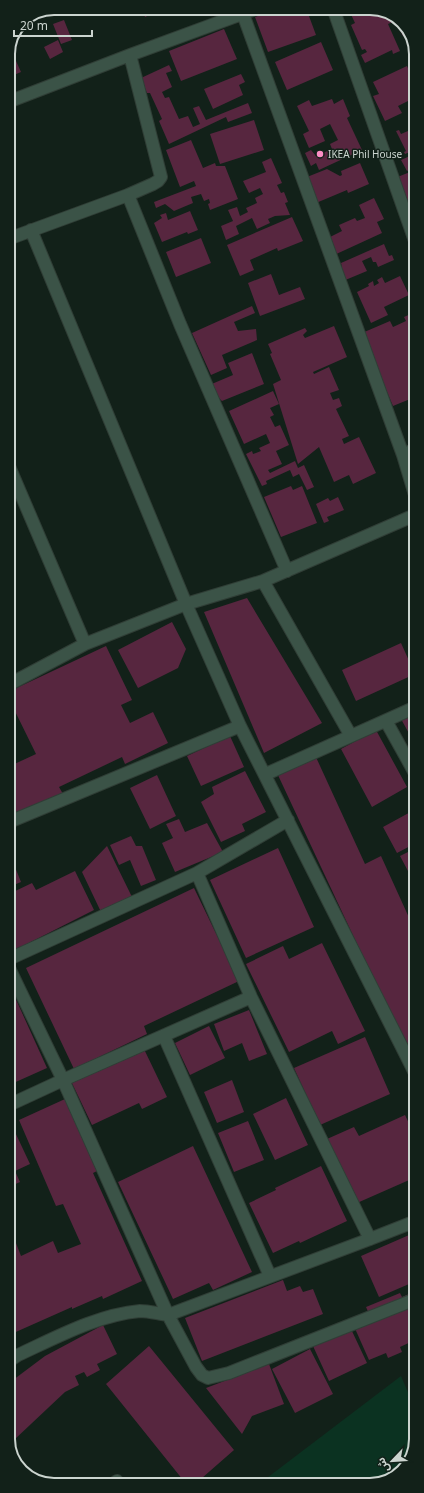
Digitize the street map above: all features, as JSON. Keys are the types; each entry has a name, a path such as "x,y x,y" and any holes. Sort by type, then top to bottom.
{"street":[{"path":"15,99 240,15"},
{"path":"243,15 409,475"},
{"path":"335,15 409,225"},
{"path":"15,236 128,195 153,184 161,177 130,55"},
{"path":"128,195 180,324 287,571"},
{"path":"31,230 186,604 240,726 266,774 409,1061"},
{"path":"403,455 409,452"},
{"path":"15,480 85,644"},
{"path":"15,681 85,644 186,604 263,581 409,518"},
{"path":"263,581 351,736"},
{"path":"266,774 409,710"},
{"path":"386,721 409,762"},
{"path":"15,819 240,726"},
{"path":"15,956 197,873 288,820"},
{"path":"197,873 252,998 370,1239"},
{"path":"15,980 63,1080 168,1315 196,1367 202,1375 208,1378 229,1374 409,1302"},
{"path":"15,1102 252,998"},
{"path":"164,1036 270,1276"},
{"path":"15,1357 78,1327 116,1315 142,1311 168,1315 409,1224"}],"green space":[{"path":"401,1376 409,1395 409,1439 404,1458 396,1468 385,1475 370,1478 267,1478"}],"building":[{"path":"261,15 309,15 316,35 268,52 255,17"},
{"path":"351,15 372,15 385,18 392,22 388,24 400,51 393,54 392,50 365,63 361,55 367,52 365,49 362,50 351,25 355,23"},
{"path":"64,20 72,40 61,44 53,24"},
{"path":"224,29 237,59 181,81 169,51"},
{"path":"58,40 63,52 50,59 44,47"},
{"path":"321,42 333,70 287,90 275,62"},
{"path":"15,59 21,72 15,75"},
{"path":"169,65 172,71 166,73 172,87 162,92 165,98 169,97 179,119 188,116 193,127 200,124 193,108 199,106 206,120 248,103 252,113 228,122 226,117 169,144 159,121 162,119 150,93 147,93 141,78"},
{"path":"407,66 409,70 409,100 398,106 402,113 385,121 373,96 379,94 373,82"},
{"path":"241,74 245,82 239,85 243,95 213,109 204,89"},
{"path":"332,99 334,104 343,99 350,116 347,118 362,150 319,170 316,163 311,166 305,153 311,150 316,156 332,149 330,144 338,140 330,124 320,129 325,141 309,148 303,134 309,131 297,106 309,100 312,106"},
{"path":"254,120 264,150 220,164 210,134"},
{"path":"399,130 401,134 409,131 409,152 405,154 404,152 406,151 396,131"},
{"path":"191,140 203,168 215,163 216,166 225,166 238,199 210,210 208,204 210,203 209,199 204,201 201,194 191,197 193,203 174,211 165,204 156,208 154,202 196,186 194,181 180,187 166,150"},
{"path":"409,156 409,170 407,171 401,160"},
{"path":"271,158 282,183 277,185 281,193 284,192 288,202 285,203 290,215 275,216 268,219 270,223 257,229 252,218 236,226 239,234 226,240 221,226 233,221 228,210 237,207 240,216 248,212 246,208 257,203 255,198 263,194 260,188 249,193 243,181 266,172 262,162"},
{"path":"360,163 369,184 348,193 347,190 316,203 307,177 327,169 340,176 342,175 341,171"},
{"path":"409,172 409,206 402,209 390,180"},
{"path":"374,198 384,219 377,222 382,233 332,256 324,240 342,231 339,225 355,218 357,221 365,218 359,205"},
{"path":"190,211 198,230 188,234 187,232 162,242 154,223 162,218 160,215 166,213 168,220"},
{"path":"292,217 303,241 278,251 277,248 250,260 254,270 240,276 227,245"},
{"path":"201,238 211,263 176,277 166,252"},
{"path":"384,244 389,256 392,255 394,260 378,267 376,262 373,262 371,257 362,261 367,271 343,281 338,268 342,267 341,263"},
{"path":"271,274 279,295 300,287 305,299 260,316 248,283"},
{"path":"400,276 409,295 384,307 388,315 371,323 357,292 369,286 368,284 373,281 374,286 379,283 377,280 382,277 385,283"},
{"path":"252,306 255,313 234,322 238,331 256,329 257,340 222,355 227,368 211,375 192,333"},
{"path":"409,315 409,399 393,406 362,333 390,321 393,327 406,321 404,317"},
{"path":"334,326 347,357 313,372 314,374 329,367 339,390 330,393 333,400 339,398 342,406 336,409 349,436 342,439 344,444 359,437 376,473 353,484 349,475 334,482 319,447 298,464 273,384 281,380 270,354 272,353 268,344 305,328 307,331 303,335 305,338"},
{"path":"252,353 264,384 222,401 207,386 233,375 228,363"},
{"path":"273,391 279,404 270,408 274,415 270,417 275,427 280,425 289,445 276,451 282,464 268,470 270,473 295,461 298,468 304,465 314,487 307,490 299,474 293,477 290,470 266,481 267,484 262,486 246,454 252,451 253,454 261,451 259,448 270,443 266,434 244,444 229,411"},
{"path":"291,486 293,490 302,486 317,523 281,537 264,497"},
{"path":"338,497 344,510 327,517 329,521 324,523 316,504 328,498 330,501"},
{"path":"247,598 322,723 264,753 204,612"},
{"path":"172,622 186,649 178,668 138,688 118,650"},
{"path":"401,643 409,661 409,677 356,701 342,670"},
{"path":"106,646 132,700 121,705 130,723 153,712 168,743 125,764 122,757 59,787 63,794 15,818 15,764 36,754 15,711 15,689"},
{"path":"409,715 409,733 401,719"},
{"path":"376,730 407,787 372,807 341,749"},
{"path":"230,736 244,767 201,786 187,756"},
{"path":"315,755 365,864 381,856 409,918 409,1055 277,773"},
{"path":"245,771 266,812 242,824 245,831 221,842 201,802 214,794 212,787"},
{"path":"157,775 176,816 150,829 130,788"},
{"path":"409,813 409,847 397,853 383,827"},
{"path":"179,819 185,832 207,823 223,852 175,872 162,843 173,838 166,824"},
{"path":"131,836 136,846 142,846 156,880 141,886 130,860 119,865 110,845"},
{"path":"107,846 132,897 101,912 82,872"},
{"path":"278,848 314,927 246,958 210,880"},
{"path":"409,852 409,873 400,856"},
{"path":"15,867 21,882 15,884"},
{"path":"75,871 94,910 15,950 15,891 32,883 36,890"},
{"path":"194,888 239,981 144,1026 147,1034 74,1069 26,968"},
{"path":"322,943 365,1031 338,1044 332,1031 289,1052 246,964 283,946 289,959"},
{"path":"15,997 47,1068 15,1082"},
{"path":"249,1010 267,1054 249,1061 242,1043 224,1051 214,1024"},
{"path":"209,1026 225,1058 190,1075 175,1043"},
{"path":"365,1037 390,1094 320,1125 294,1068"},
{"path":"143,1047 167,1097 142,1109 139,1103 92,1125 71,1081"},
{"path":"232,1080 244,1112 217,1123 204,1092"},
{"path":"286,1098 308,1145 275,1160 253,1114"},
{"path":"65,1099 97,1171 93,1173 142,1281 103,1299 102,1296 72,1309 72,1307 15,1332 15,1240 21,1256 53,1241 58,1253 81,1244 63,1204 56,1206 19,1120"},
{"path":"405,1115 409,1123 409,1180 357,1203 327,1139 354,1127 359,1136"},
{"path":"248,1121 264,1160 234,1172 218,1133"},
{"path":"15,1132 30,1164 15,1171"},
{"path":"193,1146 252,1272 213,1290 209,1283 173,1299 118,1182"},
{"path":"321,1166 347,1221 300,1243 299,1241 273,1253 249,1203 276,1190 275,1188"},
{"path":"15,1171 20,1182 15,1184"},
{"path":"409,1235 409,1284 379,1297 361,1256"},
{"path":"283,1280 287,1291 300,1286 303,1292 313,1289 323,1314 202,1361 185,1318"},
{"path":"400,1293 402,1297 409,1294 409,1343 400,1347 402,1352 388,1358 386,1353 369,1360 353,1324 370,1316 366,1307"},
{"path":"103,1325 117,1354 97,1364 100,1370 87,1377 84,1372 75,1376 79,1385 65,1392 15,1439 15,1378 45,1356"},
{"path":"351,1329 367,1363 329,1381 313,1346"},
{"path":"149,1346 234,1450 202,1478 181,1478 106,1384"},
{"path":"310,1349 333,1394 295,1413 272,1369"},
{"path":"269,1364 284,1404 252,1416 242,1434 206,1388"}],"place":[{"name":"IKEA Phil House","path":"320,154"}]}
